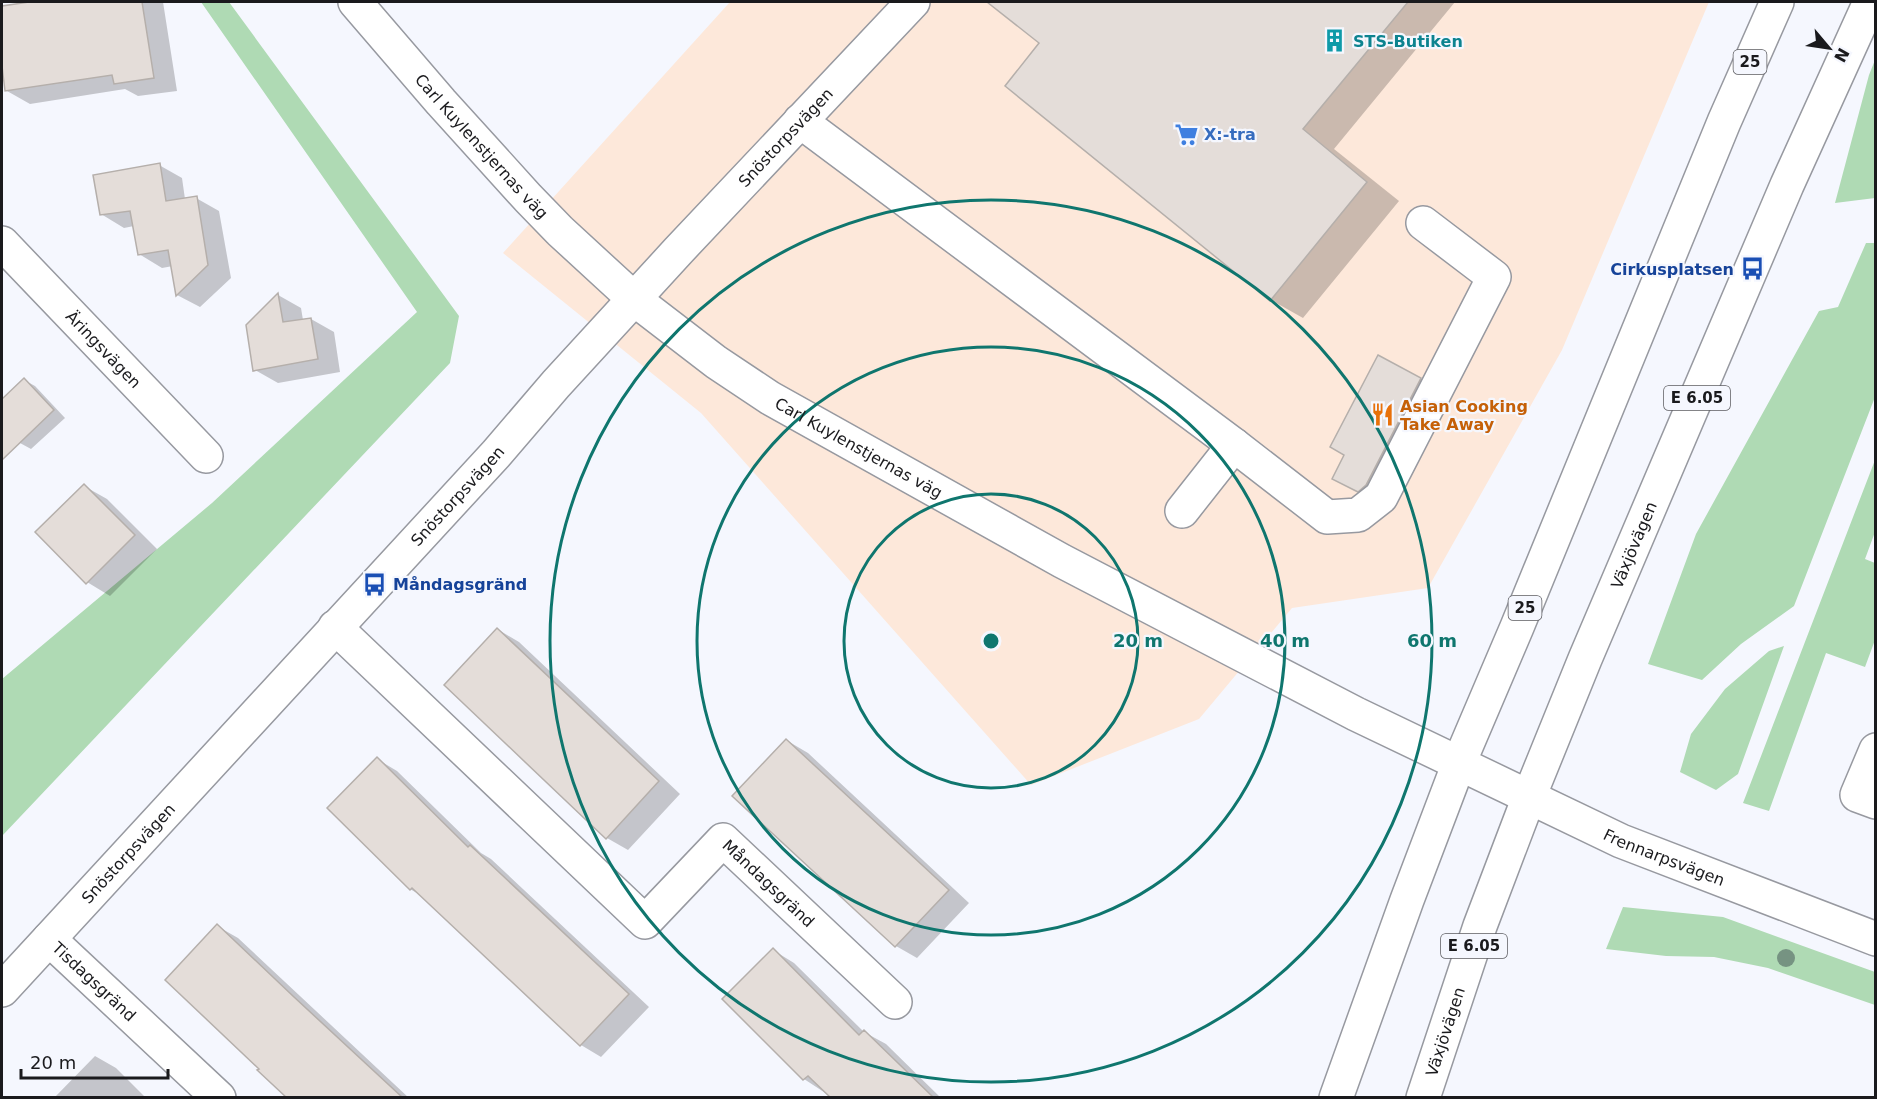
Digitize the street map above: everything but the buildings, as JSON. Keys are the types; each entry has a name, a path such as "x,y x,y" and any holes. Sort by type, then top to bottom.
{"main road":[{"name":"Carl Kuylenstjernas väg","path":"355,2 528,198 634,299 716,362 770,398 1062,561 1328,699 1459,763"},
{"name":"Snöstorpsvägen","path":"2,990 496,454 634,299 913,2"},
{"name":"25","path":"1335,1098 1459,763 1724,122 1777,2"},
{"name":"Växjövägen","path":"1423,1098 1480,926 1585,659 1787,185 1870,2"},
{"path":"800,121 1327,517 1358,515 1381,497 1494,277 1423,223"},
{"name":"Äringsvägen","path":"2,243 206,456"},
{"path":"1182,511 1234,445"},
{"name":"Måndagsgränd","path":"335,627 645,922 723,840 895,1002"},
{"path":"1875,750 1857,795 1875,802"},
{"name":"Frennarpsvägen","path":"1459,763 1621,841 1875,939"},
{"name":"Tisdagsgränd","path":"49,939 219,1098"}],"shaded area":[{"path":"730,2 1709,2 1562,350 1428,588 1292,608 1199,719 1031,785 701,413 503,253"}],"green space":[{"path":"201,2 229,2 459,316 450,363 2,836 2,679 212,503 417,312"},
{"path":"1875,60 1875,198 1835,203 1869,75"},
{"path":"1866,243 1875,243 1875,397 1794,606 1741,644 1702,680 1648,664 1696,534 1819,311 1838,307"},
{"path":"1875,460 1875,532 1865,559 1875,563 1875,640 1865,667 1826,653 1769,811 1743,803"},
{"path":"1784,646 1738,774 1716,790 1680,772 1691,734 1725,689 1769,651"},
{"path":"1623,907 1723,917 1875,972 1875,1005 1768,968 1714,957 1666,956 1606,949"}],"place":[{"name":"STS-Butiken","path":"1335,41"},
{"name":"X:-tra","path":"1186,134"},
{"name":"Cirkusplatsen","path":"1752,269"},
{"name":"Asian Cooking Take Away","path":"1382,415"},
{"name":"Måndagsgränd","path":"375,584"}]}
